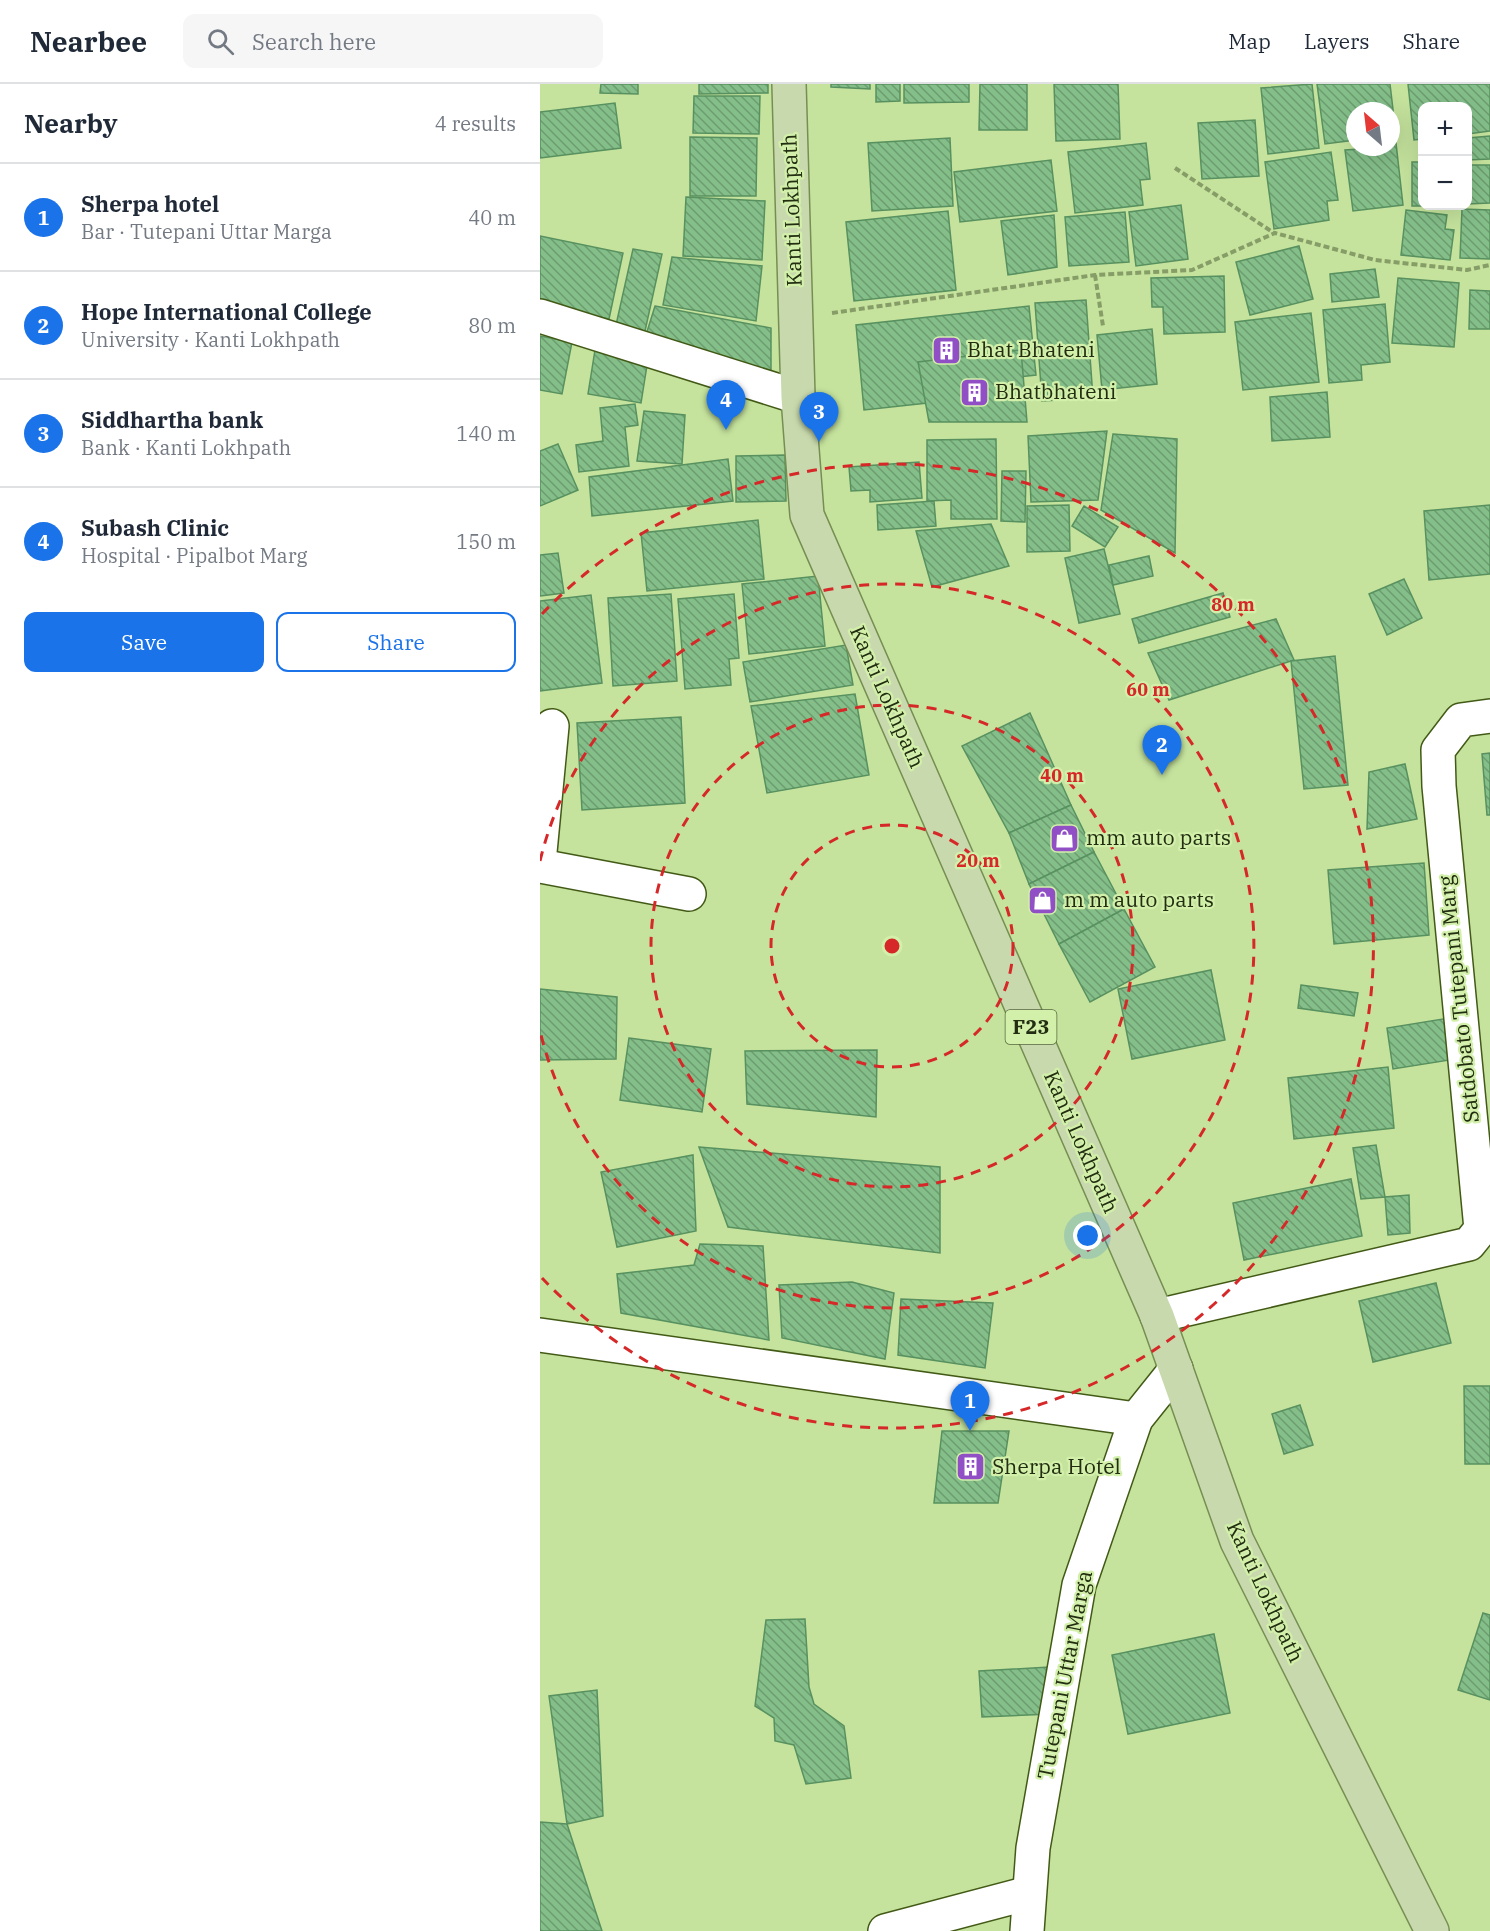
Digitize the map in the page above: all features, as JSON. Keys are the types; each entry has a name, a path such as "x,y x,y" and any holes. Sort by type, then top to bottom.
{"main road":[{"name":"Kanti Lokhpath","path":"789,84 798,397 807,515 1157,1316 1237,1541 1432,1931"}],"street":[{"path":"540,316 798,397"},
{"name":"Satdobato Tutepani Marg","path":"1157,1316 1468,1244 1481,1228 1439,786 1438,750 1461,720 1490,716"},
{"path":"540,852 552,726"},
{"path":"540,867 689,894"},
{"path":"540,1335 1136,1419"},
{"name":"Tutepani Uttar Marga","path":"1027,1931 1033,1848 1079,1585 1136,1419 1176,1369"},
{"path":"885,1931 1029,1893"}],"path":[{"path":"1175,168 1275,233 1375,260 1467,270 1490,265"},
{"path":"795,318 1095,275 1191,270 1275,233"},
{"path":"1095,275 1103,326"}],"building":[{"path":"601,84 638,84 638,94 600,93"},
{"path":"699,84 768,84 768,93 699,94"},
{"path":"831,84 870,84 870,89 831,87"},
{"path":"876,84 900,84 900,101 876,102"},
{"path":"904,84 969,84 969,102 904,103"},
{"path":"980,84 1027,84 1027,130 979,130"},
{"path":"1054,84 1118,84 1120,139 1056,141"},
{"path":"1312,84 1319,148 1268,154 1261,88"},
{"path":"1317,84 1390,84 1392,102 1346,102 1346,141 1325,144"},
{"path":"1408,84 1490,84 1490,131 1472,133 1472,102 1418,102 1418,140 1414,140"},
{"path":"694,96 760,96 759,134 693,133"},
{"path":"615,103 621,148 540,158 540,112"},
{"path":"1255,120 1259,176 1202,179 1198,123"},
{"path":"1490,136 1490,159 1472,160 1472,138"},
{"path":"690,137 757,138 756,196 690,196"},
{"path":"950,138 953,206 872,211 868,143"},
{"path":"1146,143 1150,179 1140,180 1143,205 1075,213 1068,152"},
{"path":"1345,150 1346,156 1397,156 1403,205 1353,211"},
{"path":"1331,152 1338,200 1327,201 1329,220 1274,229 1265,162"},
{"path":"1051,160 1057,211 960,222 954,172"},
{"path":"1412,162 1418,162 1418,206 1412,206"},
{"path":"1472,165 1490,165 1490,203 1472,204"},
{"path":"686,197 765,201 762,260 683,256"},
{"path":"1181,205 1188,259 1136,266 1129,212"},
{"path":"1406,210 1447,215 1445,229 1454,230 1450,260 1401,255"},
{"path":"1462,210 1490,210 1490,259 1460,258"},
{"path":"948,211 956,290 854,301 846,222"},
{"path":"1125,212 1129,262 1069,266 1065,217"},
{"path":"1054,215 1057,267 1008,275 1001,221"},
{"path":"540,236 623,253 609,319 540,304"},
{"path":"1299,246 1313,299 1250,315 1236,262"},
{"path":"633,249 662,254 645,331 616,325"},
{"path":"672,257 762,266 756,321 663,305"},
{"path":"1375,269 1379,297 1332,302 1330,274"},
{"path":"1224,276 1225,332 1164,334 1163,307 1152,307 1151,278"},
{"path":"1398,278 1459,283 1454,347 1392,343"},
{"path":"1470,290 1490,291 1490,329 1469,329"},
{"path":"1086,300 1093,398 1042,401 1035,303"},
{"path":"1385,304 1390,362 1361,365 1362,380 1329,383 1323,310"},
{"path":"655,306 771,328 771,373 645,338"},
{"name":"Bhat Bhateni","path":"1029,306 1036,375 953,384 955,400 864,410 856,325"},
{"path":"1311,313 1319,382 1243,390 1235,322"},
{"path":"1152,329 1157,384 1102,390 1097,335"},
{"path":"540,336 572,342 562,394 540,390"},
{"path":"595,350 648,359 641,403 588,394"},
{"name":"Bhatbhateni","path":"1021,350 1027,422 929,422 918,362"},
{"path":"1327,392 1330,437 1272,441 1270,397"},
{"path":"635,404 638,425 625,427 629,466 579,472 576,445 603,441 600,408"},
{"path":"644,411 685,415 682,464 637,461"},
{"path":"1107,431 1098,500 1031,502 1028,436"},
{"path":"1113,434 1177,439 1175,553 1101,510"},
{"path":"996,439 997,519 951,519 951,500 927,501 927,440"},
{"path":"558,444 578,490 540,506 540,451"},
{"path":"785,455 786,501 736,502 736,456"},
{"path":"728,459 733,501 592,516 589,477"},
{"path":"919,462 922,498 870,502 870,490 851,491 849,467"},
{"path":"1002,471 1026,471 1025,522 1001,521"},
{"path":"934,501 936,526 878,530 877,505"},
{"path":"1069,505 1070,551 1027,552 1027,506"},
{"path":"1490,505 1490,574 1429,580 1424,511"},
{"path":"1084,506 1118,527 1105,547 1072,526"},
{"path":"758,520 764,579 647,591 641,533"},
{"path":"991,524 1009,566 932,587 916,531"},
{"path":"1104,549 1120,614 1079,623 1065,558"},
{"path":"558,553 564,593 540,596 540,555"},
{"path":"1149,556 1153,576 1113,585 1109,565"},
{"path":"818,576 825,646 749,654 742,584"},
{"path":"1404,579 1422,618 1387,635 1369,594"},
{"path":"1223,593 1230,617 1139,643 1132,619"},
{"path":"671,594 677,681 613,686 608,598"},
{"path":"734,594 739,658 729,659 731,685 685,689 678,599"},
{"path":"591,595 602,683 540,691 540,601"},
{"path":"1276,619 1294,660 1169,700 1148,653"},
{"path":"846,645 853,685 750,702 743,662"},
{"path":"1335,656 1348,785 1304,789 1291,661"},
{"path":"855,694 869,775 767,793 751,706"},
{"path":"1030,713 1071,805 1009,833 962,746"},
{"path":"681,717 685,803 582,810 577,723"},
{"path":"1490,753 1490,815 1487,815 1482,754"},
{"path":"1405,764 1417,819 1367,829 1369,772"},
{"path":"1071,805 1094,852 1029,884 1009,833"},
{"path":"1094,852 1124,909 1059,944 1029,884"},
{"path":"1424,863 1429,935 1334,944 1328,870"},
{"path":"1124,909 1155,967 1090,1002 1059,944"},
{"path":"1211,970 1225,1040 1132,1059 1118,989"},
{"path":"1301,985 1358,993 1354,1016 1298,1008"},
{"path":"540,989 617,997 616,1059 540,1060"},
{"path":"1449,1018 1456,1059 1393,1069 1387,1028"},
{"path":"629,1038 711,1049 702,1112 620,1100"},
{"path":"877,1050 876,1117 747,1104 745,1051"},
{"path":"1388,1067 1394,1128 1294,1139 1288,1078"},
{"path":"1376,1145 1385,1197 1361,1199 1353,1148"},
{"path":"699,1147 940,1167 940,1253 728,1227"},
{"path":"693,1155 696,1231 617,1247 601,1172"},
{"path":"1351,1179 1362,1236 1244,1260 1233,1203"},
{"path":"1409,1195 1410,1233 1388,1235 1385,1197"},
{"path":"700,1244 763,1246 769,1340 621,1313 617,1274 694,1265"},
{"path":"852,1282 894,1293 885,1359 782,1338 779,1285"},
{"path":"1436,1283 1451,1343 1373,1362 1359,1301"},
{"path":"901,1299 993,1303 985,1368 898,1355"},
{"path":"1464,1386 1490,1386 1490,1464 1465,1464"},
{"path":"1300,1405 1313,1445 1284,1454 1272,1414"},
{"name":"Sherpa Hotel","path":"942,1431 1009,1431 998,1503 934,1503"},
{"path":"1483,1613 1490,1615 1490,1700 1458,1690"},
{"path":"805,1619 809,1687 814,1704 844,1726 851,1778 806,1784 794,1745 775,1741 774,1718 755,1706 766,1620"},
{"path":"1214,1634 1230,1713 1128,1734 1112,1655"},
{"path":"1049,1667 1051,1714 982,1717 979,1671"},
{"path":"597,1690 603,1816 567,1824 549,1696"},
{"path":"540,1822 567,1824 602,1931 540,1931"}],"place":[{"name":"Bhat Bhateni","path":"946,350"},
{"name":"Bhatbhateni","path":"974,392"},
{"name":"Subash Clinic","path":"726,430"},
{"name":"Siddhartha bank","path":"819,442"},
{"name":"Hope International College","path":"1162,775"},
{"name":"mm auto parts","path":"1065,838"},
{"name":"m m auto parts","path":"1043,900"},
{"name":"Sherpa hotel","path":"970,1431"},
{"name":"Sherpa Hotel","path":"971,1467"}]}
